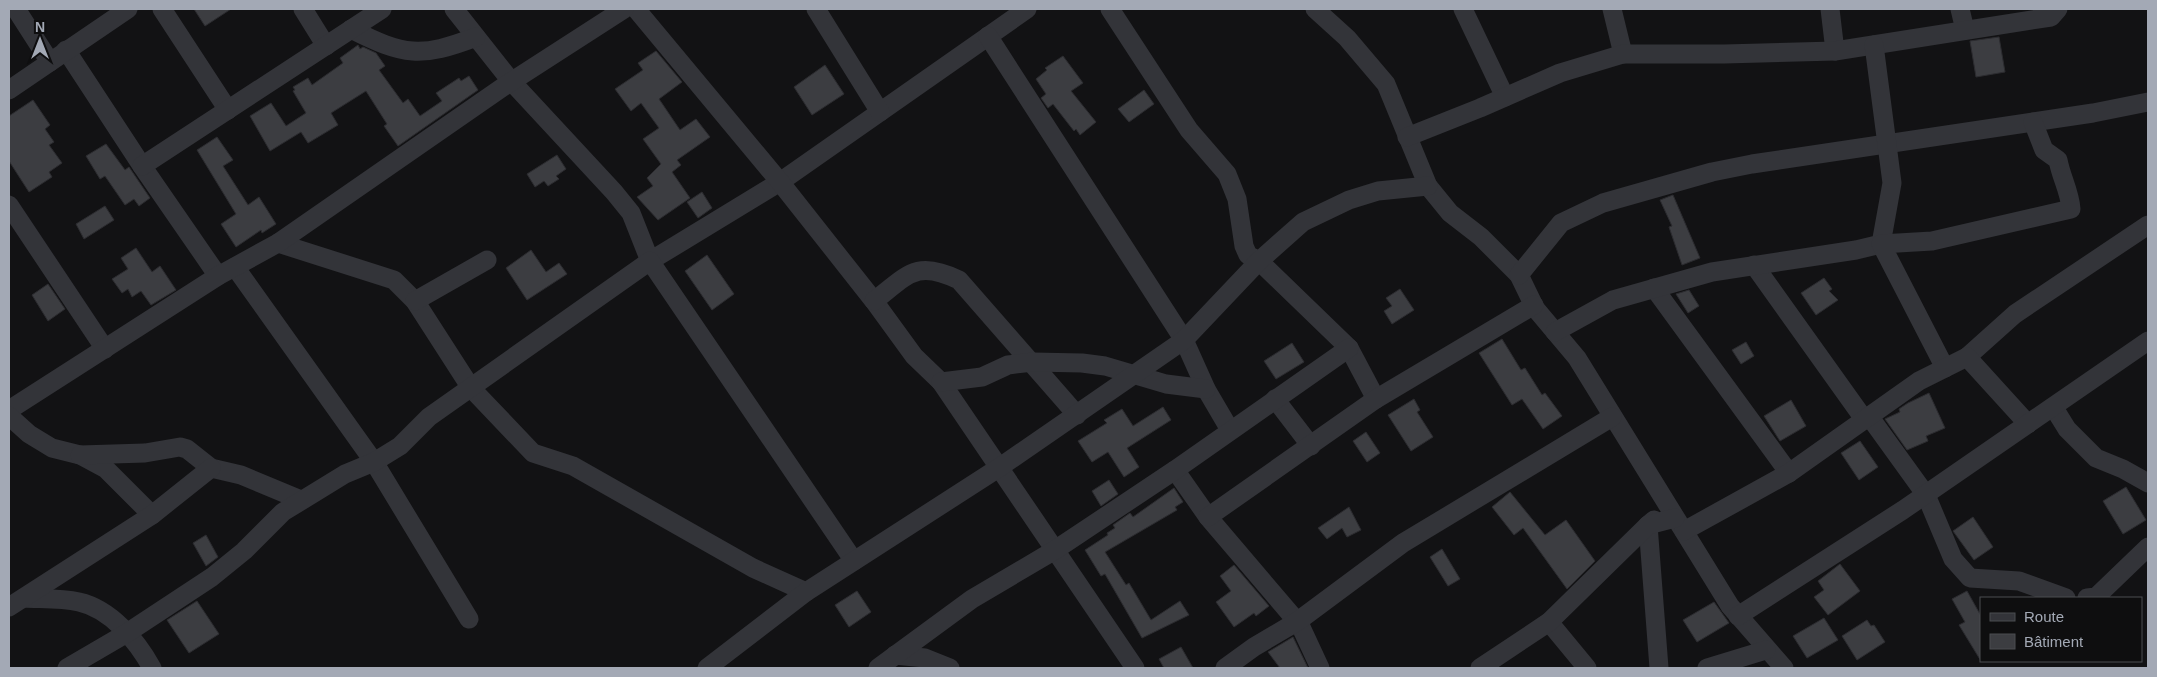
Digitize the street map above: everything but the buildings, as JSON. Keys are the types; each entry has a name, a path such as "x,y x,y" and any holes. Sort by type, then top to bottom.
{"street":[{"path":"16,9 50,62"},
{"path":"9,90 128,9"},
{"path":"162,9 228,110"},
{"path":"303,9 326,46"},
{"path":"142,166 382,9"},
{"path":"454,9 511,81 614,192 631,213 650,261 854,561"},
{"path":"9,410 218,276 278,243 511,81 624,9"},
{"path":"636,9 780,182 874,301 914,356 941,382 1135,668"},
{"path":"67,668 127,633 212,577 244,551 284,512 301,500 345,474 374,462 400,446 429,417 650,261 780,182 1027,9"},
{"path":"1106,9 1189,130 1227,174 1237,199 1244,246 1248,255 1259,261 1349,348 1376,399"},
{"path":"1315,9 1347,38 1386,84 1428,186 1450,213 1481,237 1519,275 1534,305 1577,358 1612,417 1738,616 1766,650 1784,668"},
{"path":"1612,9 1623,54"},
{"path":"1830,9 1835,50"},
{"path":"1960,9 1965,30"},
{"path":"1407,137 1560,73 1623,54 1724,54 1835,50 2051,17 2058,9"},
{"path":"1467,10 1505,97"},
{"path":"825,12 880,112"},
{"path":"352,29 377,42 403,50 425,53 451,47 476,37"},
{"path":"988,36 1184,340 1206,388 1230,430"},
{"path":"1874,45 1892,183 1881,244 1945,368"},
{"path":"66,50 142,166 218,276"},
{"path":"1519,275 1561,223 1603,203 1712,172 1888,143 2093,113 2148,102"},
{"path":"1555,332 1613,300 1712,272 1856,250 1881,244 1932,240 2071,209 2070,196 2061,175 2058,160 2044,150 2033,122"},
{"path":"707,668 806,592 1000,467 1184,340 1259,261 1303,222 1349,200 1378,191 1428,186"},
{"path":"9,205 105,349"},
{"path":"1480,668 1548,622 1648,525 1676,518 1789,473 1919,381 1967,357 2015,314 2148,225"},
{"path":"278,243 394,280 415,301 472,388 532,452 573,466 753,568 806,592"},
{"path":"415,301 487,260"},
{"path":"1754,265 1926,495 1953,559 1970,578 2019,581 2063,597"},
{"path":"235,267 374,462 469,619"},
{"path":"874,301 909,275 924,269 943,272 959,280 1033,362 1077,415"},
{"path":"1654,288 1789,473"},
{"path":"1208,517 1376,399 1534,305"},
{"path":"1738,616 1926,495 2148,341"},
{"path":"878,668 972,599 1055,550 1175,470 1349,348"},
{"path":"1967,357 2028,424"},
{"path":"941,382 982,377 1008,365 1033,362 1082,363 1105,366 1166,384 1206,388"},
{"path":"1276,399 1311,446"},
{"path":"2054,408 2067,429 2096,458 2123,469 2148,483"},
{"path":"9,416 29,434 52,448 80,455 106,469 152,515"},
{"path":"1225,668 1254,646 1298,621 1403,543 1612,417"},
{"path":"80,455 135,454 180,447 187,449 210,468 241,475 301,500"},
{"path":"16,602 152,515 210,468"},
{"path":"1175,470 1208,517 1298,621 1320,668"},
{"path":"1648,525 1659,668"},
{"path":"2096,597 2148,547"},
{"path":"16,602 80,602 102,612 127,633 141,649 152,668"},
{"path":"1548,622 1587,668"},
{"path":"1706,668 1766,650"},
{"path":"895,655 925,658 950,668"}]}
